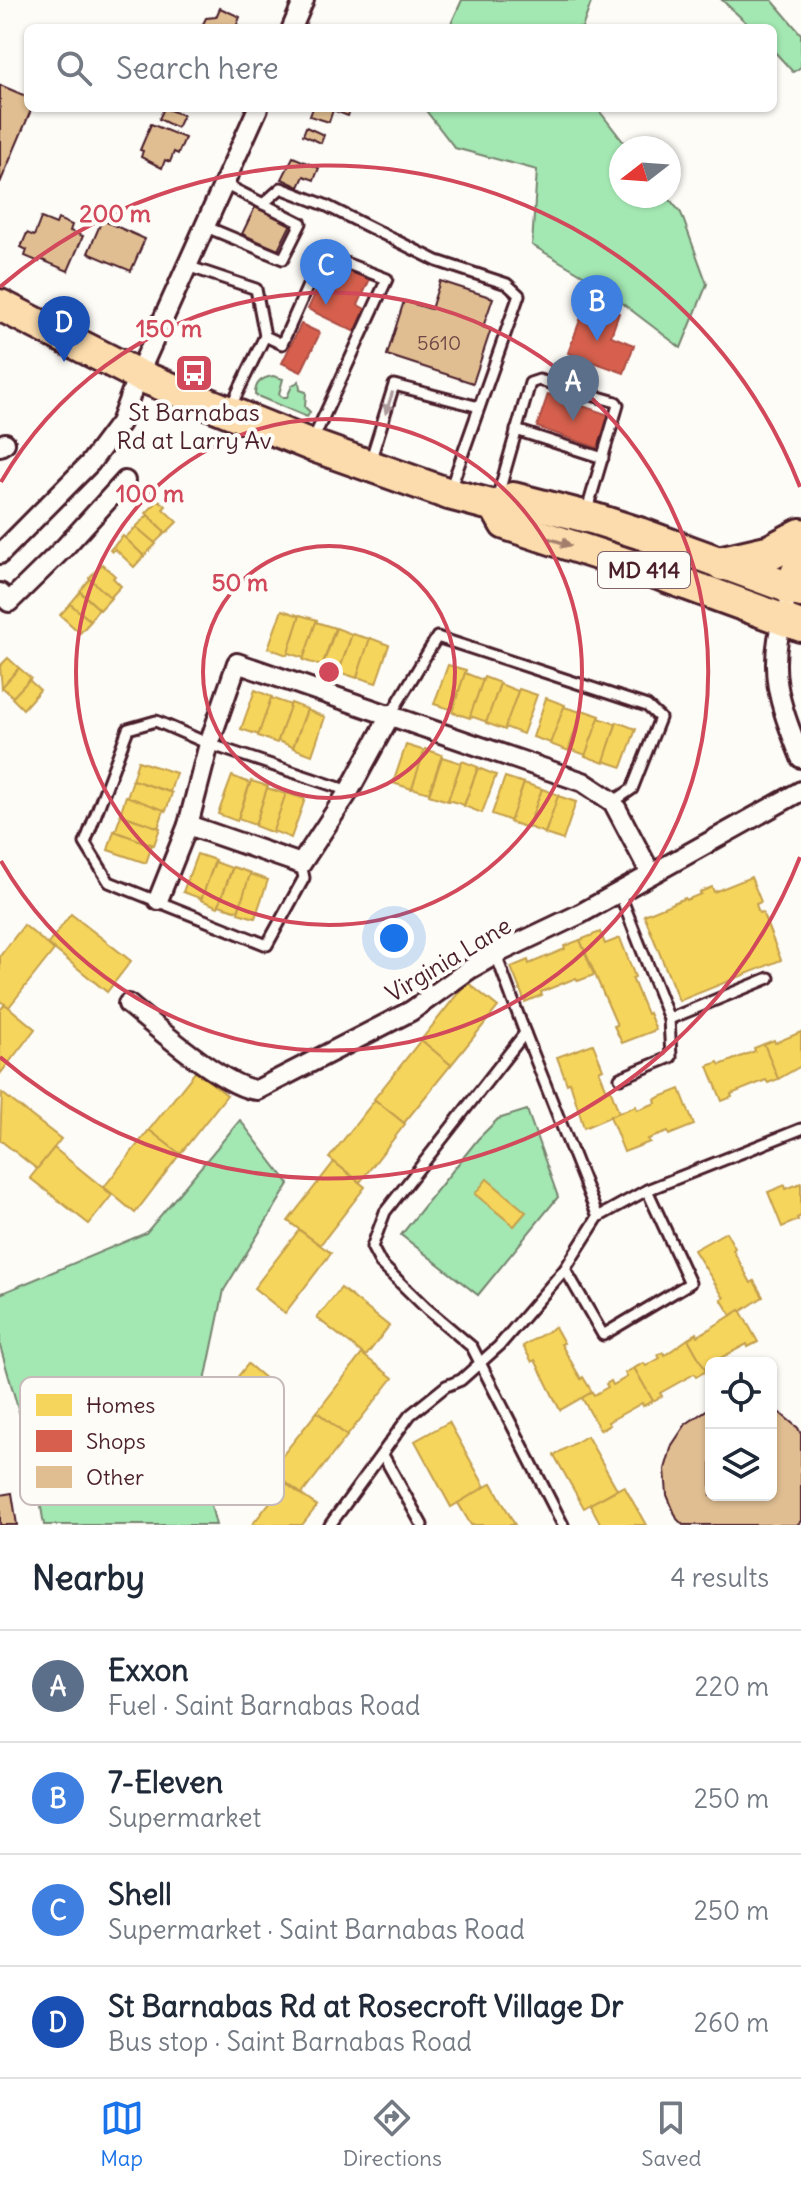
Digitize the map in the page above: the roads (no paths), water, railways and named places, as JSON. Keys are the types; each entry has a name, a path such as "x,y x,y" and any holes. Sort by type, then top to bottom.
{"highway":[{"path":"723,563 771,552 801,536"}],"main road":[{"name":"MD 414","path":"0,305 138,375 311,445 449,494 495,506 513,498 642,534 723,563 796,599"},
{"name":"MD 414","path":"495,506 505,524 796,599"}],"street":[{"path":"294,24 304,0"},
{"path":"0,554 90,463 120,423 138,375 256,112"},
{"path":"0,593 9,602 125,481"},
{"path":"796,599 774,673 782,707 801,758"},
{"path":"158,900 188,825 209,744 237,663 583,782 613,802 651,874"},
{"path":"188,825 301,864 349,791 391,714"},
{"name":"Virginia Lane","path":"128,1004 192,1055 234,1083 248,1090 257,1090 411,1011 470,969 619,892 801,791"}],"lane":[{"path":"204,226 283,259 301,223 223,184"},
{"path":"263,204 281,188 325,205 437,261 507,284 519,295 449,494"},
{"path":"265,336 282,344 322,254 387,279 311,445"},
{"path":"187,266 256,289 265,336 228,412"},
{"path":"495,506 530,383 534,380 616,402 619,409 585,517"},
{"path":"369,465 394,385 479,407"},
{"path":"516,430 603,458"},
{"path":"391,714 437,637 647,706 660,718 632,789 613,802"},
{"path":"301,864 304,878 267,945 109,882 85,843 128,729 156,721 209,744 349,791"},
{"path":"619,892 669,1019 671,1057 620,1078"},
{"path":"496,955 598,1217"},
{"path":"669,1019 769,978"},
{"path":"525,1033 385,1212 373,1239 375,1256 381,1264 426,1308 465,1340 481,1364 563,1525"},
{"path":"330,1525 410,1415 446,1386 461,1380 499,1346 565,1269 598,1217 647,1190 801,1129"},
{"path":"565,1269 603,1335 690,1283 647,1190"},
{"path":"383,1455 422,1525"}],"place":[{"name":"Shell","path":"326,305"},
{"name":"7-Eleven","path":"597,341"},
{"name":"St Barnabas Rd at Rosecroft Village Dr","path":"64,362"},
{"name":"St Barnabas Rd at Larry Av","path":"194,373"},
{"name":"Exxon","path":"573,421"}]}
